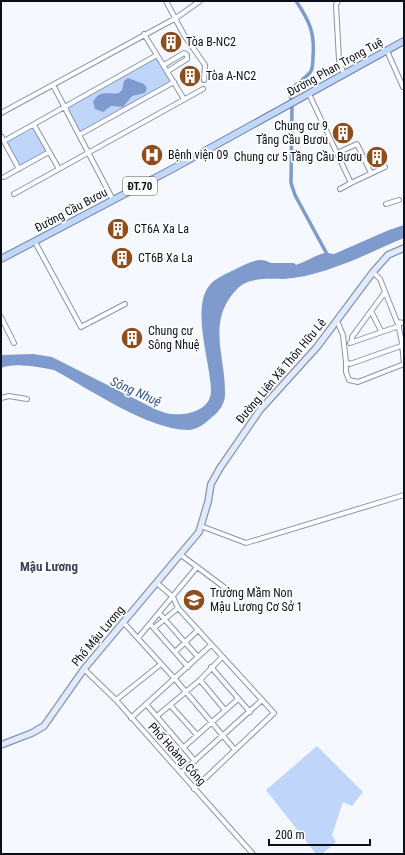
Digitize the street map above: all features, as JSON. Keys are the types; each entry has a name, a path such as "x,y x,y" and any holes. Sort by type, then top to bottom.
{"main road":[{"name":"Đường Phan Trọng Tuệ","path":"277,111 404,41"},
{"name":"Đường Cầu Bươu","path":"1,259 277,111"}],"street":[{"path":"166,1 184,35 205,65 204,80"},
{"path":"1,113 144,34 176,18 200,1"},
{"path":"338,1 336,5 339,60 344,74"},
{"path":"144,34 184,99"},
{"path":"168,71 187,59 187,55 195,50"},
{"path":"387,51 403,87"},
{"path":"164,65 184,53 187,55"},
{"path":"4,141 157,55"},
{"path":"79,135 174,82"},
{"path":"53,85 113,200"},
{"path":"14,194 203,89"},
{"path":"309,94 352,183"},
{"path":"34,125 59,169"},
{"path":"1,136 19,169"},
{"path":"337,153 357,144 371,173"},
{"path":"4,177 49,152"},
{"path":"340,189 385,167"},
{"path":"386,204 399,200"},
{"path":"35,242 81,327 125,304"},
{"name":"Đường Liên Xã Thôn Hữu Lê","path":"201,526 211,484 220,468 260,410 317,347 373,272 388,255 404,248"},
{"path":"336,321 342,331 345,344 346,372 349,380 358,382 404,364 399,324 380,279 373,272"},
{"path":"352,342 352,337 385,292"},
{"path":"371,311 381,331"},
{"path":"1,317 14,343"},
{"path":"345,344 404,323"},
{"path":"346,362 350,364 399,346 402,343"},
{"path":"1,398 9,396 28,399"},
{"path":"201,526 246,543 404,495"},
{"name":"Phố Mậu Lương","path":"1,745 32,733 44,726 62,697 181,554 201,526"},
{"path":"181,554 232,593"},
{"path":"153,627 159,613 197,567"},
{"path":"157,583 173,597 178,608 274,713 194,789"},
{"path":"138,638 165,620 178,608"},
{"path":"159,613 198,657"},
{"path":"124,623 175,679 185,693 235,750"},
{"path":"153,627 188,667"},
{"path":"175,652 198,630"},
{"path":"131,718 211,645"},
{"path":"157,716 171,706 200,680 222,657"},
{"path":"116,700 161,664"},
{"path":"211,667 238,700 250,712"},
{"name":"Phố Hoàng Công","path":"84,669 116,700 253,854"},
{"path":"200,680 225,710"},
{"path":"184,747 238,700"},
{"path":"181,773 223,737 262,700"},
{"path":"146,704 195,761"},
{"path":"171,706 197,735"}],"shaded area":[{"path":"156,57 171,82 80,132 67,108"},
{"path":"128,78 144,84 147,88 145,93 132,96 123,107 111,106 103,112 95,109 93,102 98,95 104,93 119,93 122,90 124,81"},
{"path":"34,128 46,151 19,166 7,142"},
{"path":"404,225 404,238 330,269 299,277 254,280 243,284 238,288 228,300 222,312 220,325 225,391 223,402 215,415 195,429 188,430 172,428 138,416 54,370 20,365 1,368 1,355 33,354 52,357 157,410 168,414 191,413 203,407 210,398 211,391 203,337 202,308 204,296 209,286 214,281 227,273 256,261 262,260 282,267 294,266 320,254 334,254"},
{"path":"317,746 363,792 352,806 343,802 332,835 336,842 322,854 316,854 266,790"}],"waterway":[{"path":"291,100 291,91 308,75 311,71 313,62 312,34 308,21 296,1"},
{"path":"292,106 291,183 295,195 328,256"},
{"name":"Sông Nhuệ","path":"272,266 293,266"}],"place":[{"name":"Tòa B-NC2","path":"171,42"},
{"name":"Tòa A-NC2","path":"190,76"},
{"name":"Chung cư 9 Tầng Cầu Bươu","path":"343,133"},
{"name":"Bệnh viện 09","path":"152,155"},
{"name":"Chung cư 5 Tầng Cầu Bươu","path":"377,157"},
{"name":"CT6A Xa La","path":"118,229"},
{"name":"CT6B Xa La","path":"122,258"},
{"name":"Chung cư Sông Nhuệ","path":"132,338"},
{"name":"Trường Mầm Non Mậu Lương Cơ Sở 1","path":"194,600"}],"district":[{"name":"Mậu Lương","path":"49,566"}]}
